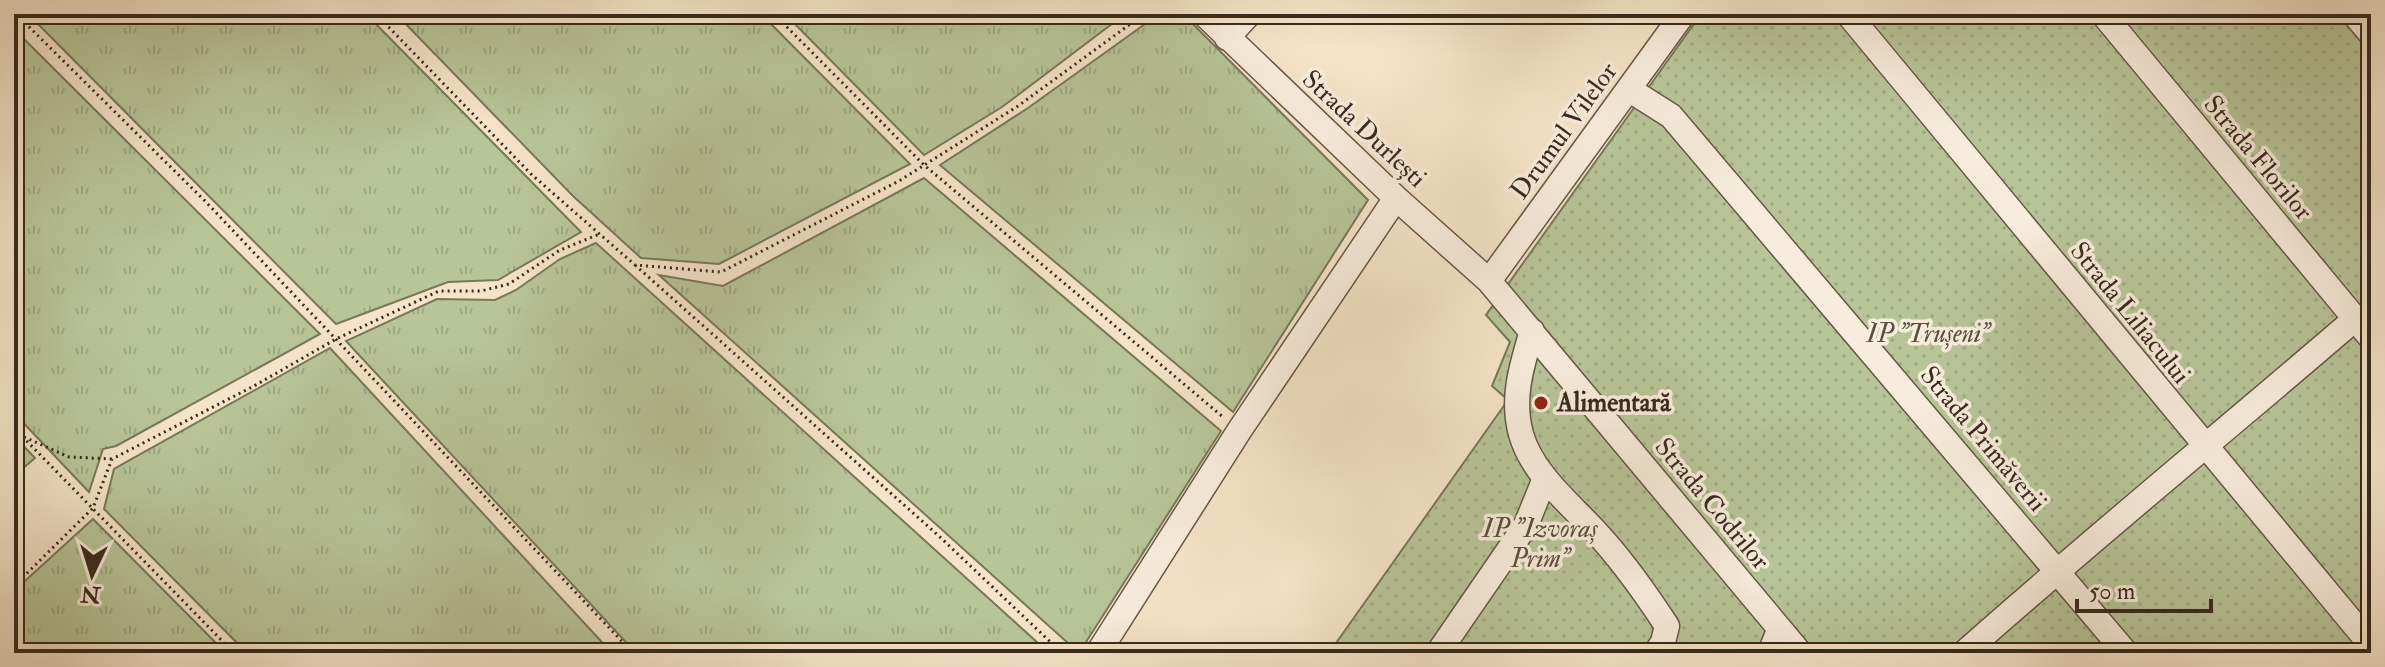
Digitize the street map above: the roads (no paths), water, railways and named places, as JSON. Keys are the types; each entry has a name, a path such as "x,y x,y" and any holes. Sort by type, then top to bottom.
{"street":[{"name":"Strada Durlești","path":"1204,14 1396,198 1489,281"},
{"path":"1227,38 1249,14"},
{"name":"Drumul Vilelor","path":"1489,281 1683,14"},
{"name":"Strada Liliacului","path":"1848,14 2371,645"},
{"name":"Strada Florilor","path":"2103,14 2371,338"},
{"path":"2354,14 2371,34"},
{"name":"Strada Primăverii","path":"1630,90 1671,116 2126,653"},
{"path":"1098,653 1239,431 1396,198"},
{"name":"Strada Codrilor","path":"1489,281 1800,653"},
{"path":"1964,653 2057,570 2355,319"},
{"path":"1532,331 1518,377 1517,405 1524,442 1545,478 1605,542 1667,626 1656,653"},
{"path":"1438,653 1526,525 1545,478"},
{"path":"1770,653 1779,630"}],"place":[{"name":"Alimentară","path":"1541,403"}],"park label":[{"name":"IP \"Trușeni\"","path":"1928,334"},
{"name":"IP \"Izvoraș Prim\"","path":"1540,544"}]}
